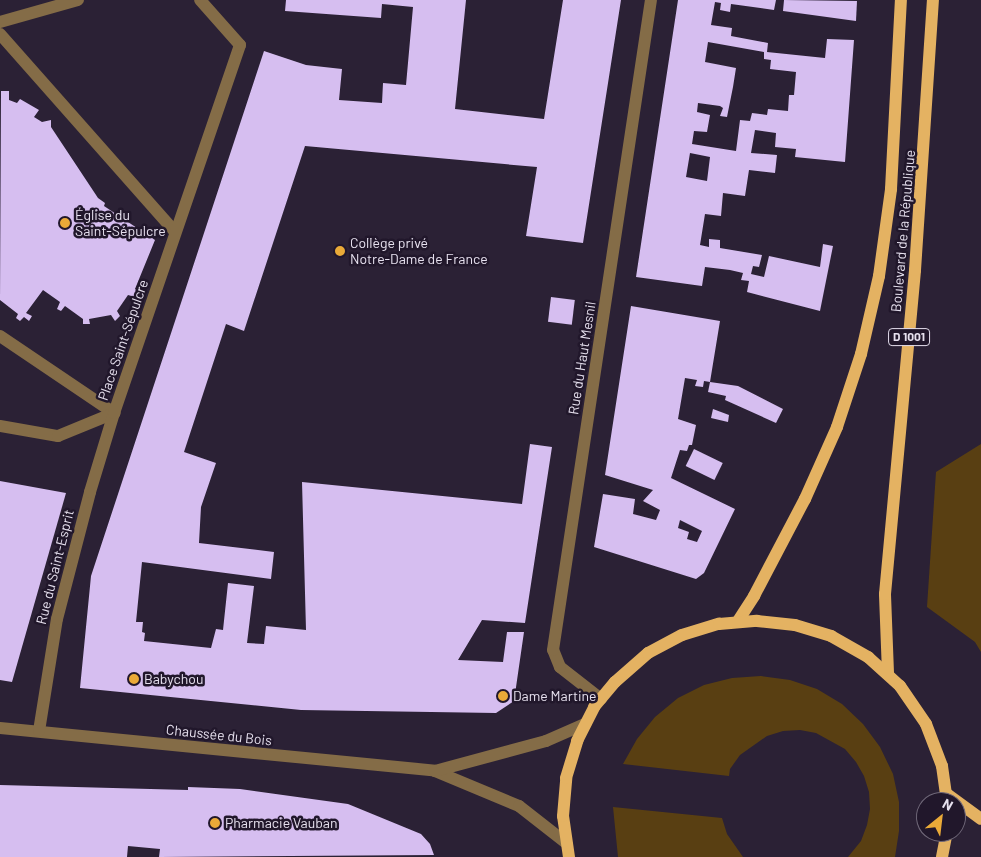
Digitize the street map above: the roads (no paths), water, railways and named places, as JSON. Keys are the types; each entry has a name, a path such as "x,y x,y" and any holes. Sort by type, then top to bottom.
{"main road":[{"name":"Boulevard de la République","path":"738,622 758,588 804,499 836,427 861,354 880,276 891,189 901,0"},
{"name":"Boulevard de la République","path":"888,673 885,594 915,270 933,0"},
{"path":"569,857 565,842 563,816 566,778 577,741 601,698 632,664 664,643 700,629 738,622 776,622 813,630 848,645 888,673 912,702 926,724 942,766 947,792"},
{"path":"966,809 981,818"},
{"path":"942,857 945,842"}],"street":[{"path":"0,22 78,0"},
{"name":"Place Saint-Sépulcre","path":"0,336 114,413 240,45 200,0"},
{"name":"Rue du Haut Mesnil","path":"601,698 560,667 553,650 651,0"},
{"path":"0,34 176,232"},
{"path":"0,426 58,436 114,413"},
{"name":"Rue du Saint-Esprit","path":"39,731 56,619 90,492 114,413"},
{"name":"Chaussée du Bois","path":"435,771 546,741 585,724"},
{"name":"Chaussée du Bois","path":"0,728 435,771 519,806 565,842"}],"place":[{"name":"Église du Saint-Sépulcre","path":"65,223"},
{"name":"Collège privé Notre-Dame de France","path":"340,251"},
{"name":"Babychou","path":"134,679"},
{"name":"Dame Martine","path":"503,696"},
{"name":"Pharmacie Vauban","path":"215,823"}]}
